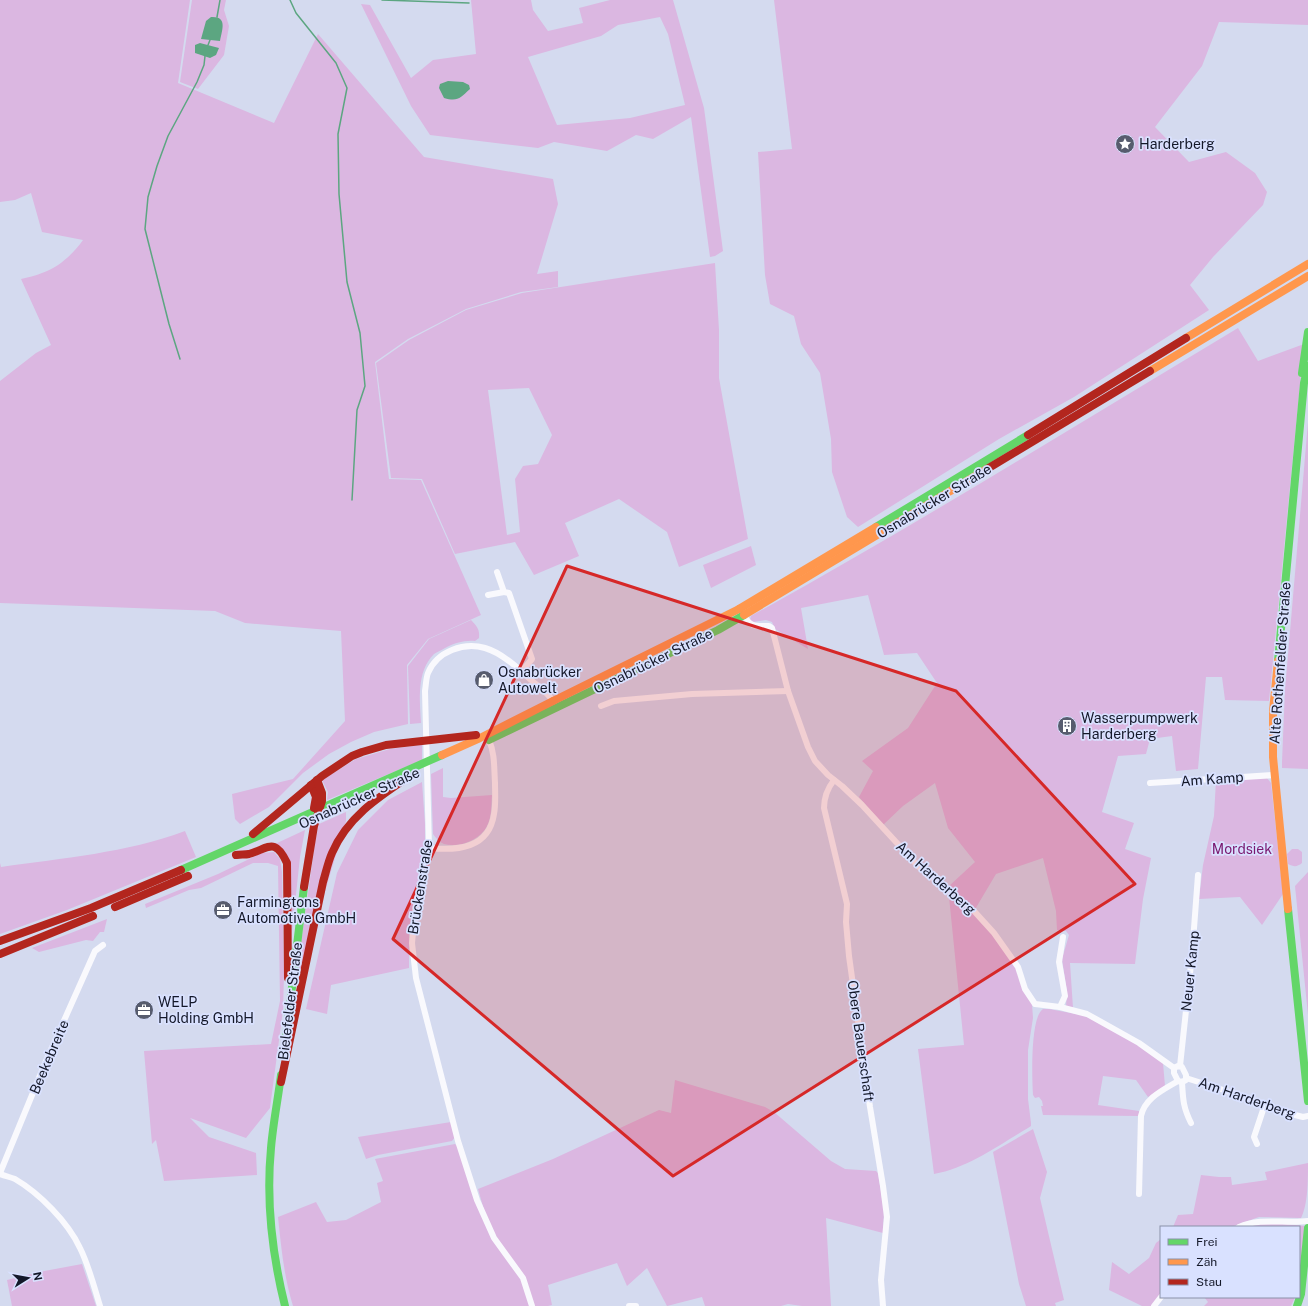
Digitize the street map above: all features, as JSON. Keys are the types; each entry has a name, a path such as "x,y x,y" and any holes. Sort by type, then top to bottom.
{"main road":[{"name":"Osnabrücker Straße","path":"328,809 407,778 718,630 742,612 1308,264"},
{"name":"Osnabrücker Straße","path":"0,941 106,902 328,809 708,626 742,612 1208,337 1308,276"},
{"path":"1291,286 1308,286"},
{"path":"1304,383 1302,376 1308,332"},
{"path":"1304,383 1308,366"},
{"name":"Alte Rothenfelder Straße","path":"1304,383 1273,711 1274,775 1308,1101"},
{"path":"240,845 333,767 353,755 388,744 460,738 478,734 507,724"},
{"path":"280,1082 324,882 333,850 349,824 366,806 407,778"},
{"name":"Bielefelder Straße","path":"280,1082 288,978 310,827 316,802 314,783"},
{"name":"Bielefelder Straße","path":"285,1306 273,1248 269,1182 271,1149 301,908 314,826 322,801 322,793 314,783"},
{"name":"Osnabrücker Straße","path":"0,946 93,916 148,894 236,855 298,822"},
{"path":"236,855 248,854 264,847 271,846 279,849 287,862 288,978"},
{"path":"0,954 93,916"},
{"path":"1300,1297 1308,1228"}],"street":[{"path":"497,572 504,592"},
{"path":"488,595 504,592 509,593 532,659 522,671"},
{"name":"Am Harderberg","path":"742,612 749,624 754,626 769,626 772,628 788,691 811,754 815,761 822,770 862,805 919,867 974,911 994,933 1018,967 1025,989 1035,1004 1060,1007 1087,1014 1139,1043 1177,1067"},
{"name":"Brückenstraße","path":"532,1306 523,1278 494,1238 477,1200 458,1142 416,978 412,943 416,904 429,848 425,721 425,691 428,673 438,658 451,650 469,645 486,648 504,658 522,671 553,701"},
{"path":"601,706 614,701 686,695 788,691"},
{"path":"429,848 457,848 470,846 485,836 491,826 494,813 495,792 493,754 489,740"},
{"name":"Am Kamp","path":"1150,783 1274,775"},
{"name":"Obere Bauerschaft","path":"834,780 827,789 824,800 824,808 847,904 846,922 849,956 887,1217 881,1280 883,1306"},
{"name":"Neuer Kamp","path":"1177,1067 1192,956 1198,875"},
{"path":"1060,1007 1065,996 1059,962 1063,937"},
{"name":"Beekebreite","path":"0,1173 46,1061 95,951 103,945"},
{"path":"1182,1080 1174,1073 1177,1067 1183,1069 1182,1080 1184,1106 1191,1123"},
{"name":"Am Harderberg","path":"1182,1080 1265,1104 1295,1115 1303,1117 1308,1116"},
{"path":"1139,1194 1142,1110 1148,1100 1182,1080"},
{"path":"1257,1144 1254,1137 1265,1104"},
{"path":"0,1173 14,1179 35,1194 70,1229 80,1247 100,1306"},
{"path":"1242,1226 1257,1221 1298,1222 1308,1220"},
{"path":"1154,1306 1160,1298"},
{"path":"629,1306 636,1306"}],"highlighted area":[{"path":"567,566 956,691 1135,884 673,1176 393,939"}],"green space":[{"path":"0,0 190,0 178,83 274,123 318,34 424,157 553,179 558,204 537,274 558,271 558,287 521,292 466,309 408,339 375,362 389,479 421,480 481,615 428,639 407,665 408,724 374,732 329,754 303,773 269,807 240,824 235,819 232,794 293,779 345,721 341,631 245,623 215,611 0,603 0,381 36,353 51,345 21,279 54,268 70,255 83,240 42,232 31,193 15,200 0,202"},
{"path":"192,0 226,0 224,10 229,26 224,55 198,89 180,82"},
{"path":"471,0 531,0 533,10 548,31 583,23 579,8 610,0 673,0 704,108 723,251 710,257 691,117 653,139 636,135 607,151 554,142 538,148 430,135 411,106 361,4 370,5 411,78 433,60 476,54","holes":["660,17 668,34 685,105 630,118 557,125 528,57 601,36 618,25"]},
{"path":"774,0 1308,0 1308,25 1219,22 1202,66 1155,127 1189,162 1226,152 1255,173 1267,192 1263,205 1213,257 1190,285 1209,310 1074,397 999,439 858,527 847,517 832,472 831,439 820,373 801,344 794,316 770,304 765,275 758,152 792,149"},
{"path":"715,263 719,330 719,378 748,539 679,567 667,532 619,499 565,523 579,556 534,575 515,542 455,554 422,479 391,478 376,363 409,340 466,310 522,293","holes":["529,388 552,435 538,464 523,466 515,479 520,532 507,535 488,390"]},
{"path":"1238,328 1258,361 1304,344 1269,701 1225,700 1222,677 1206,677 1198,769 1176,771 1172,736 1150,739 1146,754 1118,756 1102,812 1134,823 1125,849 1151,858 1143,899 1135,964 1070,963 1073,1008 1066,1007 1067,992 1062,959 1069,935 1066,931 1057,930 1056,911 1043,858 996,874 974,911 1018,967 1032,1004 1033,1018 1028,1050 1028,1099 1031,1126 959,1167 934,1174 918,1049 964,1045 948,887 975,862 948,828 935,783 903,806 883,825 859,797 873,771 862,761 908,728 937,683 917,653 884,655 868,595 801,608 808,649 775,629 772,622 766,620 753,622 750,620 751,616 996,474"},
{"path":"1308,422 1308,769 1282,768 1282,762 1285,690"},
{"path":"751,546 756,565 711,588 703,565"},
{"path":"471,620 478,628 479,638 475,641 463,641 448,646 434,654 428,661 424,669 420,687 421,723 410,724 408,666 429,639"},
{"path":"422,745 422,760 327,800 328,792 322,780 356,759 390,749"},
{"path":"443,768 443,797 451,798 492,795 491,814 487,826 475,839 463,844 444,844 433,834 431,774"},
{"name":"Mordsiek","path":"1267,778 1271,783 1283,894 1262,925 1240,897 1199,899 1203,865 1214,816 1216,780"},
{"path":"422,782 425,846 411,918 409,934 409,968 331,985 327,1014 306,1009 337,873 358,830 388,800"},
{"path":"346,812 346,821 301,972 297,972 319,824"},
{"path":"305,830 300,857 291,941 290,866 275,844"},
{"path":"185,831 196,857 67,910 0,934 0,863 1,867 94,854 140,845"},
{"path":"1292,849 1298,849 1302,852 1302,863 1297,866 1288,864 1287,854"},
{"path":"274,852 280,859 282,872 284,975 283,1010 270,1108 246,1138 190,1118 209,1137 256,1153 257,1175 164,1181 156,1140 152,1144 144,1051 271,1044 280,1001 278,866 268,863 253,863 201,888 189,890 146,908 145,904 218,874 262,853"},
{"name":"Mordsiek","path":"1308,872 1308,1015 1295,886"},
{"path":"107,919 104,932 100,932 93,941 86,940 39,952 32,948"},
{"path":"1043,1009 1087,1016 1138,1045 1163,1063 1165,1086 1148,1097 1136,1080 1103,1076 1098,1105 1139,1111 1139,1116 1043,1115 1041,1106 1043,1106 1042,1101 1039,1097 1035,1098 1033,1095 1032,1063 1036,1024 1039,1014"},
{"path":"675,1080 765,1107 774,1112 831,1161 845,1169 876,1171 878,1173 884,1211 883,1233 826,1218 831,1306 802,1306 788,1304 781,1306 705,1306 702,1297 667,1306 647,1268 627,1286 617,1263 548,1285 552,1305 548,1306 293,1306 285,1273 278,1217 316,1202 327,1222 346,1220 381,1202 377,1183 383,1181 375,1159 455,1144 458,1147 475,1200 484,1210 478,1189 553,1159 659,1110 671,1113"},
{"path":"451,1122 455,1137 452,1141 378,1155 366,1159 358,1137"},
{"path":"1033,1129 1047,1172 1040,1198 1064,1300 1055,1303 1056,1306 1026,1306 1019,1284 993,1152"},
{"path":"1308,1163 1308,1184 1305,1206 1301,1218 1259,1217 1234,1226 1173,1226 1178,1215 1193,1214 1201,1175 1231,1177 1232,1185 1267,1180 1265,1172"},
{"path":"1257,1221 1305,1226 1300,1269 1300,1226 1242,1226"},
{"path":"1160,1240 1160,1297 1152,1306 1142,1306 1109,1290 1112,1262 1129,1274 1149,1258 1156,1243"},
{"path":"82,1264 96,1306 12,1306 7,1280"},
{"path":"1205,1298 1295,1298 1291,1306 1204,1306 1208,1302"}],"shaded area":[{"path":"211,17 216,17 222,21 223,28 220,41 201,39 206,21"},
{"path":"200,43 219,48 216,55 210,58 195,53 195,45"},
{"path":"448,81 463,82 469,85 470,89 464,95 456,99 453,100 444,98 439,88 440,84"}],"waterway":[{"path":"217,17 220,0"},
{"path":"290,0 296,13 336,63 347,88 338,134 339,194 347,282 360,333 365,386 357,410 352,500"},
{"path":"382,0 469,3"},
{"path":"208,45 210,40"},
{"path":"180,359 169,324 145,229 148,197 157,166 168,136 197,82 204,65 205,56"}],"traffic: fast":[{"path":"1302,373 1308,332"},
{"path":"1278,661 1304,383 1308,366"},
{"path":"876,527 1028,435"},
{"path":"489,740 718,630 744,615"},
{"path":"181,870 442,755"},
{"path":"286,1037 304,887"},
{"path":"1288,909 1308,1101"},
{"path":"281,1075 272,1139 269,1188 271,1227 280,1286 285,1306"},
{"path":"1300,1297 1308,1228"},
{"path":"1297,1306 1300,1298"}],"traffic: slow":[{"path":"1186,338 1308,264"},
{"path":"1150,371 1308,276"},
{"path":"744,615 987,469"},
{"path":"739,609 876,527"},
{"path":"553,701 739,609"},
{"path":"1278,661 1273,711 1273,757 1288,909"},
{"path":"442,755 480,738 553,701"}],"traffic: jam":[{"path":"1028,435 1186,338"},
{"path":"987,469 1150,371"},
{"path":"253,834 322,776 352,756 386,745 476,735"},
{"path":"281,1082 323,882 332,853 338,841 354,819 374,801 407,778"},
{"path":"304,887 314,826 322,801 322,793 317,780"},
{"path":"311,785 316,797 314,808"},
{"path":"236,855 249,854 271,846 279,850 287,863 288,978"},
{"path":"0,941 91,908 181,870"},
{"path":"115,907 188,876"},
{"path":"0,954 93,916"}],"place":[{"name":"Harderberg","path":"1125,144"},
{"name":"Osnabrücker Autowelt","path":"484,680"},
{"name":"Wasserpumpwerk Harderberg","path":"1067,726"},
{"name":"Farmingtons Automotive GmbH","path":"223,910"},
{"name":"WELP Holding GmbH","path":"144,1010"}]}
